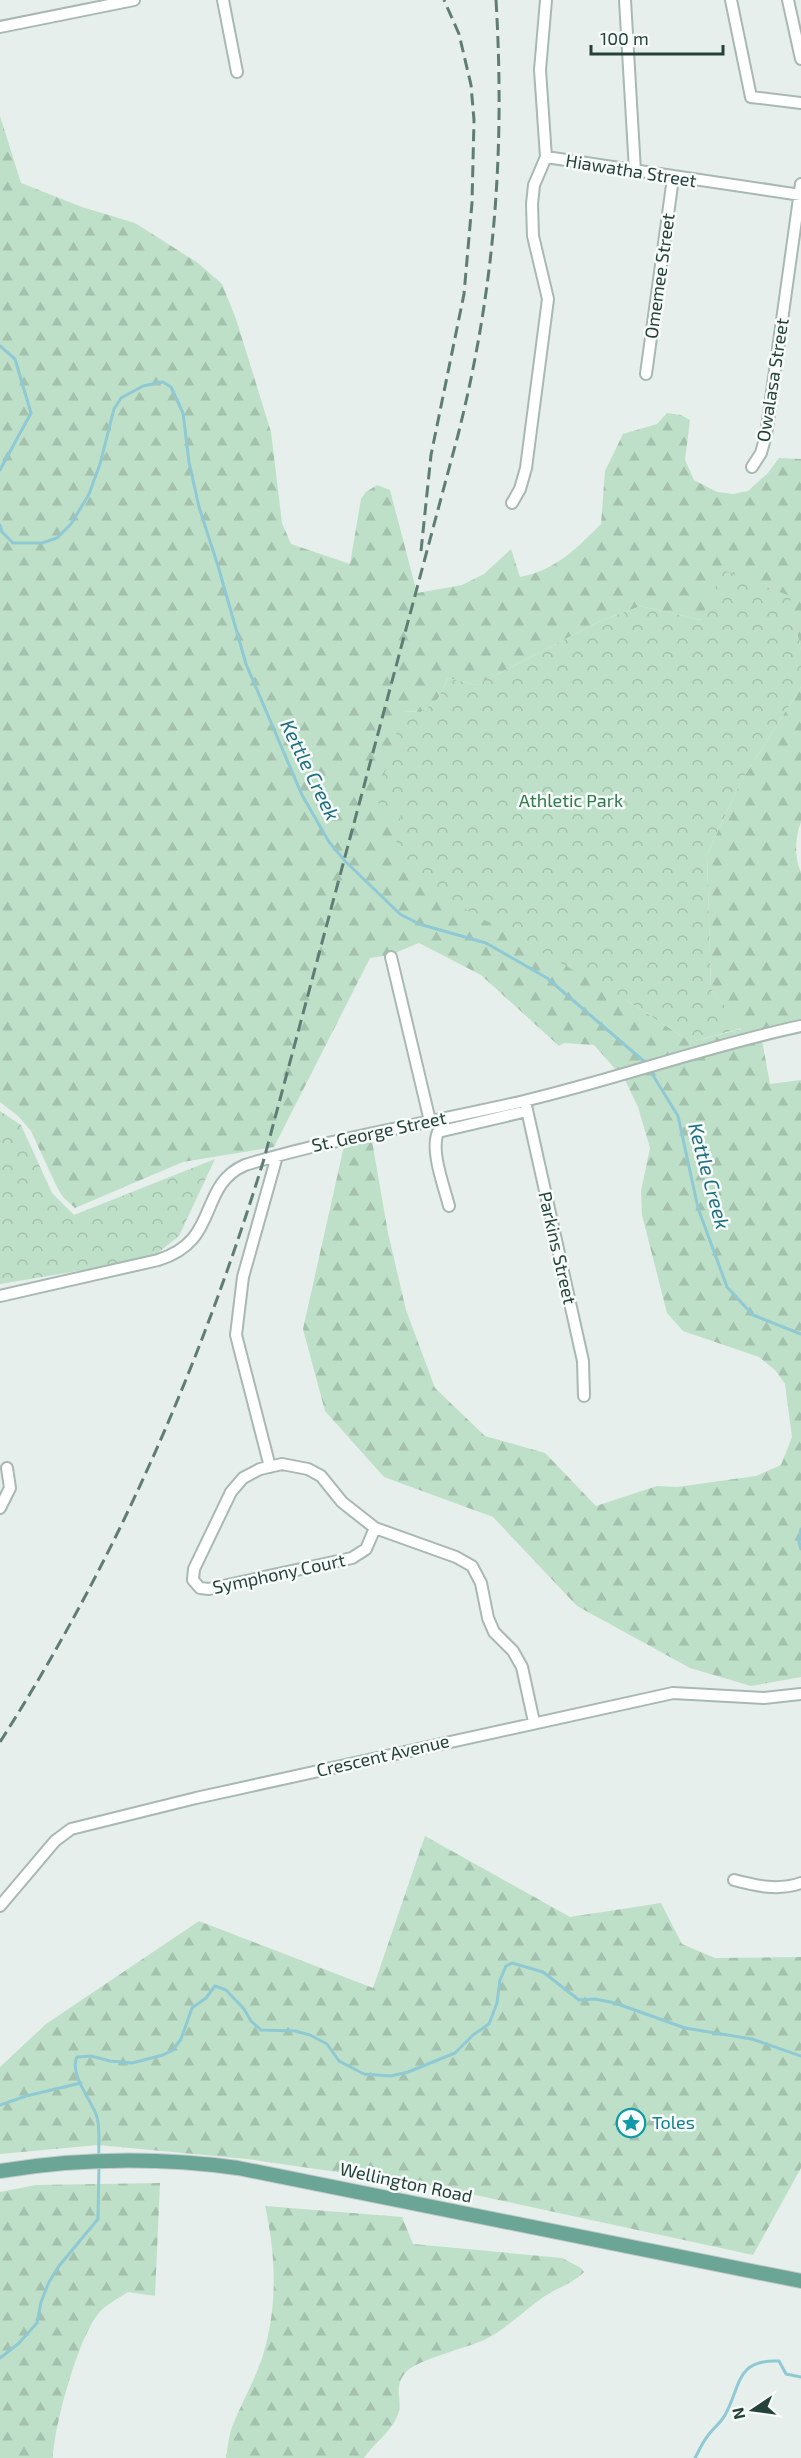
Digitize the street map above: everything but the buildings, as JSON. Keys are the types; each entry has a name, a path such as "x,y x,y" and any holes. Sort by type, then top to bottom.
{"main road":[{"name":"Wellington Road","path":"0,2171 78,2161 118,2160 178,2161 238,2168 801,2281"}],"street":[{"path":"0,27 134,0"},
{"path":"223,0 237,72"},
{"name":"Hiawatha Street","path":"546,0 540,70 546,157 674,178 801,191"},
{"path":"625,0 635,171"},
{"path":"731,0 751,97 801,103"},
{"path":"788,0 801,59"},
{"path":"512,503 520,489 526,468 547,313 546,286 532,236 534,185 546,157"},
{"name":"Omemee Street","path":"646,375 674,178"},
{"name":"Owalasa Street","path":"752,467 761,453 766,435 801,191"},
{"path":"391,957 430,1121"},
{"name":"St. George Street","path":"0,1296 158,1260 177,1253 188,1246 198,1234 220,1185 228,1176 245,1165 430,1121 526,1106 680,1058 801,1026"},
{"path":"449,1206 434,1141 438,1132 526,1106"},
{"name":"Parkins Street","path":"526,1106 583,1361 584,1396"},
{"path":"270,1467 236,1335 243,1277 277,1156"},
{"name":"Symphony Court","path":"375,1528 366,1549 352,1558 209,1589 196,1586 193,1580 193,1572 231,1492 251,1473 291,1464 316,1472 342,1502 375,1528 456,1557 472,1566 481,1583 494,1632 513,1651 522,1666 534,1722"},
{"path":"0,1508 10,1488 7,1468"},
{"name":"Crescent Avenue","path":"0,1906 55,1841 71,1829 196,1798 534,1722 673,1694 764,1698 801,1694"},
{"path":"734,1880 766,1888 780,1888 801,1883"}],"green space":[{"path":"0,116 21,183 82,207 135,223 198,263 222,284 236,319 271,432 282,523 291,544 350,564 361,499 366,492 377,485 390,490 417,593 462,585 484,574 511,549 520,577 555,564 574,550 601,524 605,471 623,434 657,424 667,413 681,415 690,420 685,460 694,480 717,492 733,494 748,491 768,473 779,458 801,459 801,651 789,596 701,620 641,606 598,622 477,685 448,678 438,699 421,712 403,711 401,814 626,1000 691,1042 741,1029 711,989 707,855 740,783 801,687 801,822 796,847 801,872 801,1026 761,1035 770,1084 801,1080 801,1677 751,1686 690,1668 577,1606 493,1517 384,1477 325,1411 303,1329 344,1146 372,1141 388,1233 406,1310 435,1388 485,1436 545,1453 596,1506 657,1486 677,1487 756,1476 781,1465 792,1437 785,1384 776,1371 759,1357 683,1331 667,1313 642,1215 641,1191 650,1148 638,1107 625,1080 594,1045 564,1043 559,1046 481,975 419,943 390,955 370,958 274,1147 183,1162 75,1208 63,1197 56,1185 31,1131 18,1116 0,1102"},
{"name":"Athletic Park","path":"723,570 790,596 801,651 801,687 740,783 707,855 711,989 742,1028 691,1042 626,1000 433,891 393,862 401,814 376,802 403,711 421,712 438,699 448,678 477,685 598,622 641,606 701,620"},
{"path":"0,1111 21,1125 52,1193 74,1215 215,1159 179,1236 150,1259 0,1284"},
{"path":"425,1836 570,1917 661,1903 682,1944 715,1958 801,1957 801,2168 753,2255 434,2186 247,2159 98,2145 0,2154 0,2067 46,2024 199,1921 373,1988"},
{"path":"160,2183 155,2296 128,2292 101,2311 90,2326 68,2383 53,2458 0,2458 0,2192 36,2185"},
{"path":"265,2206 402,2217 413,2244 562,2258 584,2272 545,2296 491,2336 420,2363 406,2372 400,2382 400,2406 397,2418 364,2458 226,2458 232,2426 260,2364 271,2318 274,2280"}],"waterway":[{"name":"Kettle Creek","path":"0,346 15,359 31,413 0,470"},
{"name":"Kettle Creek","path":"0,525 2,532 13,543 42,543 57,538 71,524 89,494 100,464 114,409 121,398 143,386 163,382 171,387 183,413 189,462 199,507 246,664 302,795 329,842 346,862 400,914 419,924 486,943 547,978 646,1063"},
{"name":"Kettle Creek","path":"649,1069 678,1116 698,1208 727,1287 753,1315 801,1334"},
{"name":"Kettle Creek","path":"801,1529 799,1542 801,1549"},
{"path":"99,2157 98,2119 78,2078 75,2063 77,2057 91,2056 132,2063 173,2050 181,2039 192,2008 206,1998 215,1986 226,1990 261,2030 295,2031 310,2035 327,2044 339,2061 364,2074 391,2076 408,2072 455,2053 473,2035 489,2024 497,2003 500,1980 506,1966 512,1963 543,1972 579,2000 595,1999 615,2003 685,2028 752,2039 801,2056"},
{"path":"0,2105 26,2096 81,2083"},
{"path":"0,2358 18,2344 37,2323 41,2302 49,2282 59,2266 98,2219 99,2164"},
{"path":"695,2458 705,2439 725,2415 747,2370 754,2365 779,2361 786,2374 801,2377"}],"railway":[{"path":"421,551 431,455 464,294 472,203 474,120 471,85 459,34 444,0"},
{"path":"0,1742 81,1603 152,1460 212,1311 264,1159 471,380 489,273 498,165 496,0"}],"place":[{"name":"Toles","path":"631,2123"}]}
